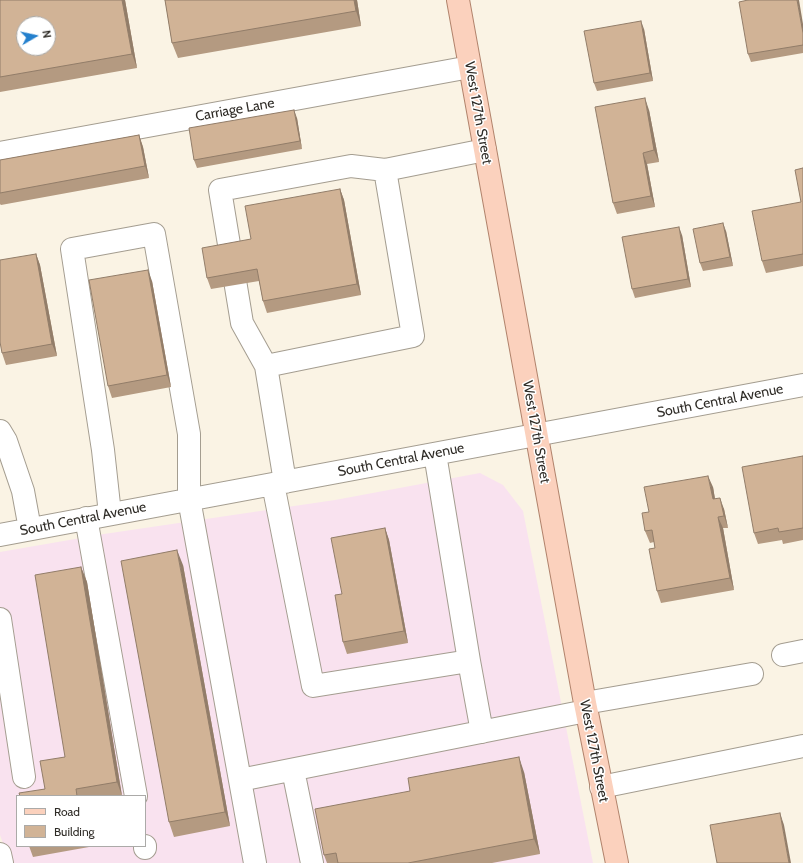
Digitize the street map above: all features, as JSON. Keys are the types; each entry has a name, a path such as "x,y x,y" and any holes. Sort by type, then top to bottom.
{"main road":[{"name":"West 127th Street","path":"458,0 586,707 617,863"}],"street":[{"name":"Carriage Lane","path":"0,153 470,67"},
{"path":"469,660 313,686 279,483 266,366 242,323 220,190 350,166 385,170 485,150"},
{"path":"266,366 413,336 385,170"},
{"path":"110,514 103,450 72,249 154,234 189,434 189,499 255,863"},
{"name":"South Central Avenue","path":"0,535 803,385"},
{"path":"0,431 6,441 23,491 30,529"},
{"path":"435,454 482,732"},
{"path":"86,518 136,795"},
{"path":"0,619 24,777"},
{"path":"240,780 482,732 586,707 752,674"},
{"path":"601,787 803,746"},
{"path":"293,770 312,863"},
{"path":"0,854 2,863"}],"shaded area":[{"path":"480,473 503,485 523,511 593,863 10,863 0,835 0,552 104,534 335,500"}],"building":[{"path":"0,0 122,0 132,54 0,77"},
{"path":"165,0 354,0 356,11 172,43"},
{"path":"748,0 797,0 803,33 803,45 748,54 739,2"},
{"path":"641,21 650,73 594,83 584,31"},
{"path":"645,98 654,150 643,153 651,196 613,203 595,107"},
{"path":"294,110 300,141 194,160 189,128"},
{"path":"139,135 145,166 0,193 0,160"},
{"path":"803,168 803,254 762,261 752,211 801,202 795,170"},
{"path":"340,189 357,284 263,301 257,269 207,278 202,248 251,239 245,206"},
{"path":"723,223 730,257 700,263 693,229"},
{"path":"679,227 688,279 632,289 622,237"},
{"path":"36,254 52,344 2,353 0,342 0,260"},
{"path":"148,270 167,375 108,386 89,280"},
{"path":"803,456 803,528 779,532 778,528 754,533 742,467"},
{"path":"708,476 713,499 720,498 724,516 718,517 730,578 657,591 649,549 655,548 652,530 645,531 642,513 649,512 644,487"},
{"path":"385,528 404,631 343,642 335,595 342,594 331,538"},
{"path":"177,550 225,812 169,822 121,561"},
{"path":"81,567 117,782 76,789 77,795 20,795 19,793 45,789 40,761 65,757 35,575"},
{"path":"519,757 534,839 408,863 338,863 336,853 324,855 315,809 410,791 408,778"},
{"path":"780,813 789,863 717,863 710,825"}]}
